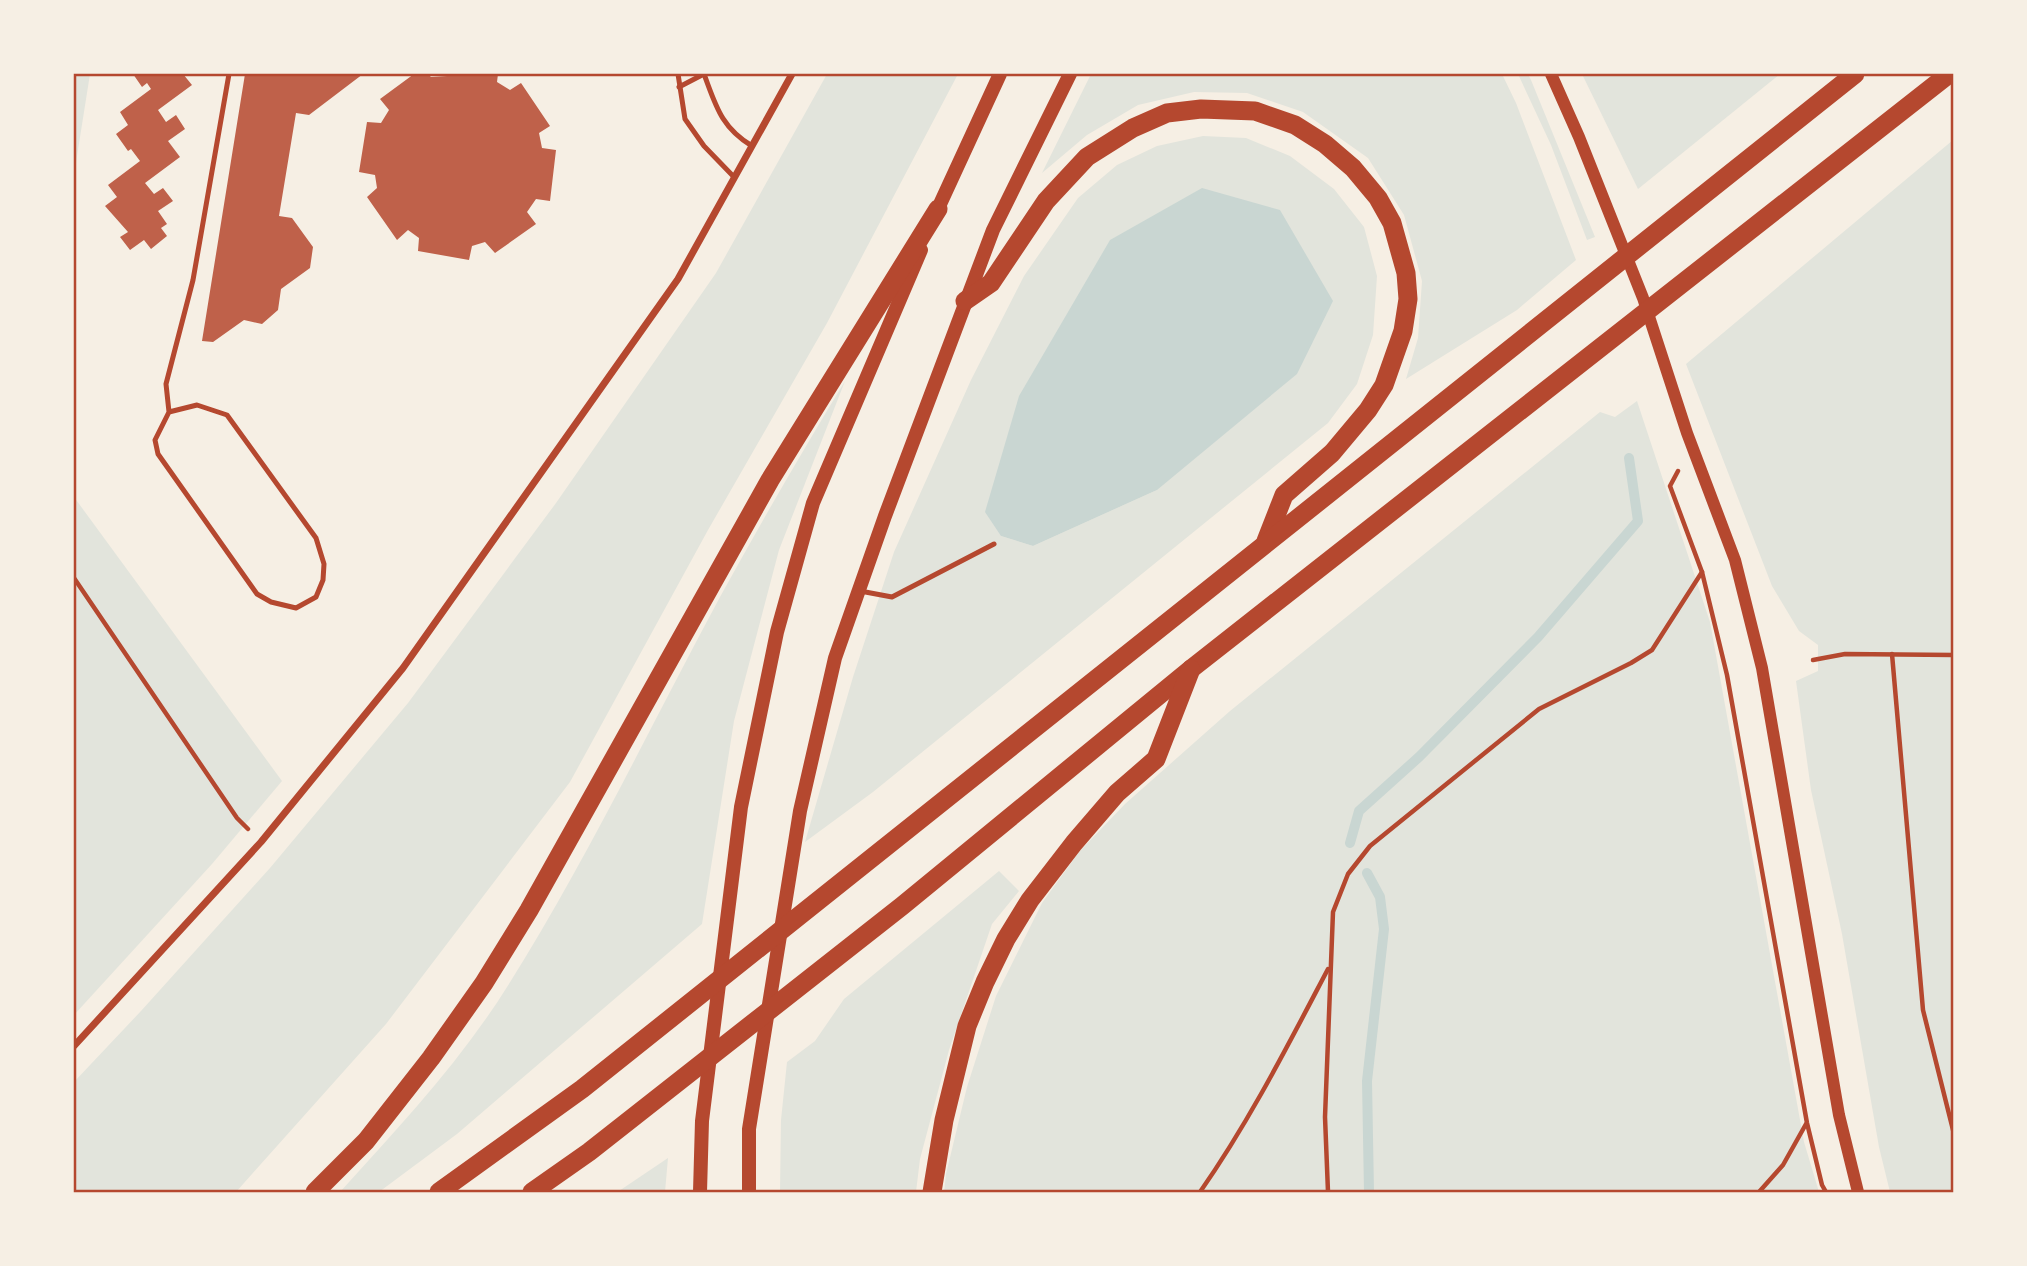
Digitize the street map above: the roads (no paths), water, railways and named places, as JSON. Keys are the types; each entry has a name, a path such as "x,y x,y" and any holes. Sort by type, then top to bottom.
{"highway":[{"path":"439,1192 582,1089 1855,74"},
{"path":"532,1192 589,1152 902,906 1191,669 1949,74"},
{"path":"965,301 991,282 1046,201 1087,157 1133,128 1167,113 1201,108 1255,111 1295,125 1325,144 1353,168 1378,198 1392,223 1406,273 1408,299 1403,331 1384,385 1368,410 1332,453 1284,495 1266,542"},
{"path":"315,1192 366,1141 431,1058 484,983 529,909 770,480 938,209"},
{"path":"932,1192 944,1120 967,1026 985,982 1030,900 1117,793 1156,759 1191,669"}],"main road":[{"path":"700,1192 702,1121 741,807 777,632 813,503 938,209 1000,74"},
{"path":"749,1192 749,1129 800,811 835,658 885,516 993,230 1070,74"}],"street":[{"path":"74,1046 261,842 403,668 678,279 792,74"},
{"path":"1551,74 1643,298 1687,433 1735,560 1762,668 1839,1115 1858,1192"}],"lane":[{"path":"169,412 197,405 227,415 316,538 324,564 323,580 316,597 296,608 271,602 257,594 158,454 155,440 169,412 166,384 193,280 229,74"},
{"path":"678,74 685,119 704,146 734,177"},
{"path":"679,87 704,74 720,117 742,140 752,146"},
{"path":"858,591 892,597 994,544"}],"waterway":[{"path":"1350,843 1359,811 1419,757 1538,637 1638,521 1629,458"},
{"path":"1367,873 1380,897 1384,929 1367,1081 1369,1192"}]}
